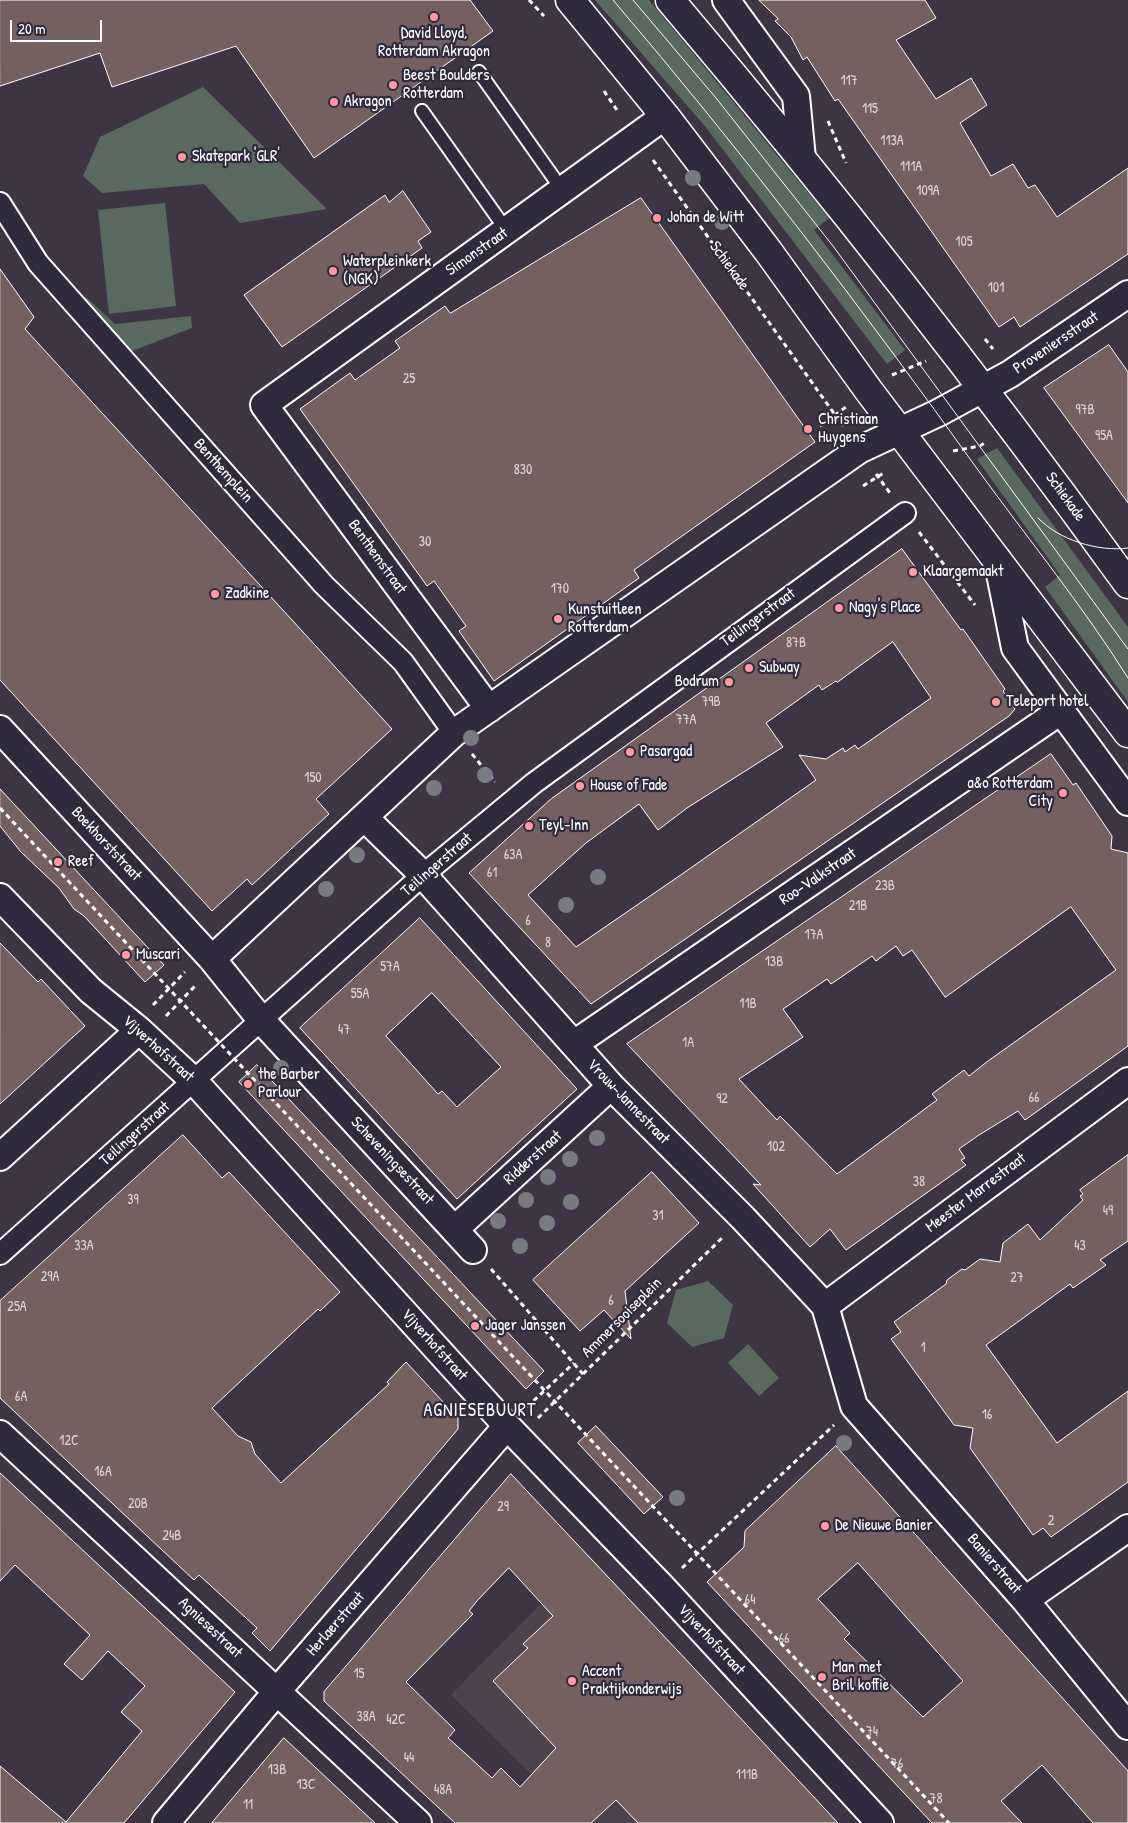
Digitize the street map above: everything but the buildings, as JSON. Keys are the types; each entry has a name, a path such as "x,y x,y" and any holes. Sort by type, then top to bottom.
{"main road":[{"path":"570,0 665,116 768,251 900,432 1128,733"},
{"name":"Schiekade","path":"670,0 802,159 1012,425 1125,574"}],"street":[{"path":"726,0 796,96 802,159"},
{"name":"Simonstraat","path":"264,405 665,116"},
{"name":"Benthemplein","path":"0,203 38,264 324,585 403,662 454,733"},
{"name":"Proveniersstraat","path":"982,388 1004,364 1128,294"},
{"path":"212,959 454,733 859,450 900,432 982,388"},
{"name":"Benthemstraat","path":"264,405 489,709"},
{"name":"Teilingerstraat","path":"0,1254 423,875 512,801 549,771 905,513"},
{"path":"998,559 1015,648 1128,802"},
{"name":"Roo-Valkstraat","path":"574,1044 1062,710"},
{"name":"Boekhorststraat","path":"0,729 212,959"},
{"name":"Vrouw-Jannestraat","path":"365,818 423,875 611,1086 744,1218 825,1306 854,1406"},
{"name":"Vijverhofstraat","path":"0,896 92,991 139,1030 194,1081 513,1431 880,1823"},
{"name":"Scheveningsestraat","path":"212,959 262,1021 474,1250"},
{"path":"0,1157 139,1030"},
{"name":"Meester Marrestraat","path":"825,1306 1128,1080"},
{"name":"Ridderstraat","path":"455,1229 611,1086"},
{"name":"Banierstraat","path":"854,1406 1026,1600 1128,1726"},
{"name":"Herlaerstraat","path":"166,1823 278,1690 513,1431"},
{"name":"Agniesestraat","path":"0,1434 278,1690 418,1823"},
{"path":"1026,1600 1128,1528"}],"lane":[{"path":"478,72 563,191"},
{"path":"422,111 507,231"}],"path":[{"path":"529,0 548,21"},
{"name":"Schiekade","path":"602,89 847,431"},
{"path":"796,96 831,124 845,162 851,170"},
{"path":"982,335 1004,364"},
{"path":"928,468 948,452 980,446 1012,425"},
{"path":"905,513 976,606"},
{"path":"454,733 512,801"},
{"path":"0,808 949,1823"},
{"path":"139,1030 144,1016 193,963 212,959"},
{"path":"139,1030 157,1025 205,976 212,959"},
{"name":"Ammersooiseplein","path":"513,1431 583,1374 744,1218"},
{"path":"474,1250 583,1374"},
{"name":"Ammersooiseplein","path":"513,1431 574,1363"},
{"path":"662,1588 854,1406"}],"shaded area":[{"name":"Accent Praktijkonderwijs","path":"589,1555 693,1666 615,1741 689,1823 580,1823 451,1695"}],"green space":[{"path":"595,0 649,0 829,218 814,230 905,350 887,364 704,125"},
{"name":"Skatepark 'GLR'","path":"203,87 327,209 240,223 204,184 102,193 83,176 100,137"},
{"path":"165,203 176,306 109,314 98,210"},
{"path":"87,298 115,324 191,316 192,328 124,354 74,300"},
{"path":"997,448 1128,627 1128,702 1045,587 1060,575 977,459"},
{"path":"708,1281 733,1305 724,1338 692,1347 667,1323 676,1290"},
{"path":"748,1344 779,1378 759,1396 728,1363"}],"tram line":[{"path":"613,0 755,172 846,290 1074,599 1128,678"},
{"path":"633,0 716,98 833,246 1128,649"},
{"path":"1038,518 1057,533 1080,543 1104,548 1128,548"}],"place":[{"name":"David Lloyd, Rotterdam Akragon","path":"434,17"},
{"name":"Beest Boulders Rotterdam","path":"393,85"},
{"name":"Akragon","path":"334,102"},
{"name":"Skatepark 'GLR'","path":"182,157"},
{"name":"Johan de Witt","path":"657,218"},
{"name":"Waterpleinkerk (NGK)","path":"333,271"},
{"name":"Christiaan Huygens","path":"808,429"},
{"name":"Klaargemaakt","path":"913,572"},
{"name":"Zadkine","path":"215,594"},
{"name":"Nagy's Place","path":"839,608"},
{"name":"Kunstuitleen Rotterdam","path":"558,619"},
{"name":"Subway","path":"749,668"},
{"name":"Bodrum","path":"729,682"},
{"name":"Teleport hotel","path":"996,702"},
{"name":"Pasargad","path":"630,752"},
{"name":"House of Fade","path":"580,786"},
{"name":"a&o Rotterdam City","path":"1063,793"},
{"name":"Teyl-Inn","path":"529,826"},
{"name":"Reef","path":"58,862"},
{"name":"Muscari","path":"126,955"},
{"name":"the Barber Parlour","path":"248,1084"},
{"name":"Jager Janssen","path":"475,1326"},
{"name":"De Nieuwe Banier","path":"825,1526"},
{"name":"Man met Bril koffie","path":"822,1677"},
{"name":"Accent Praktijkonderwijs","path":"572,1681"}],"district":[{"name":"AGNIESEBUURT","path":"480,1411"}]}
